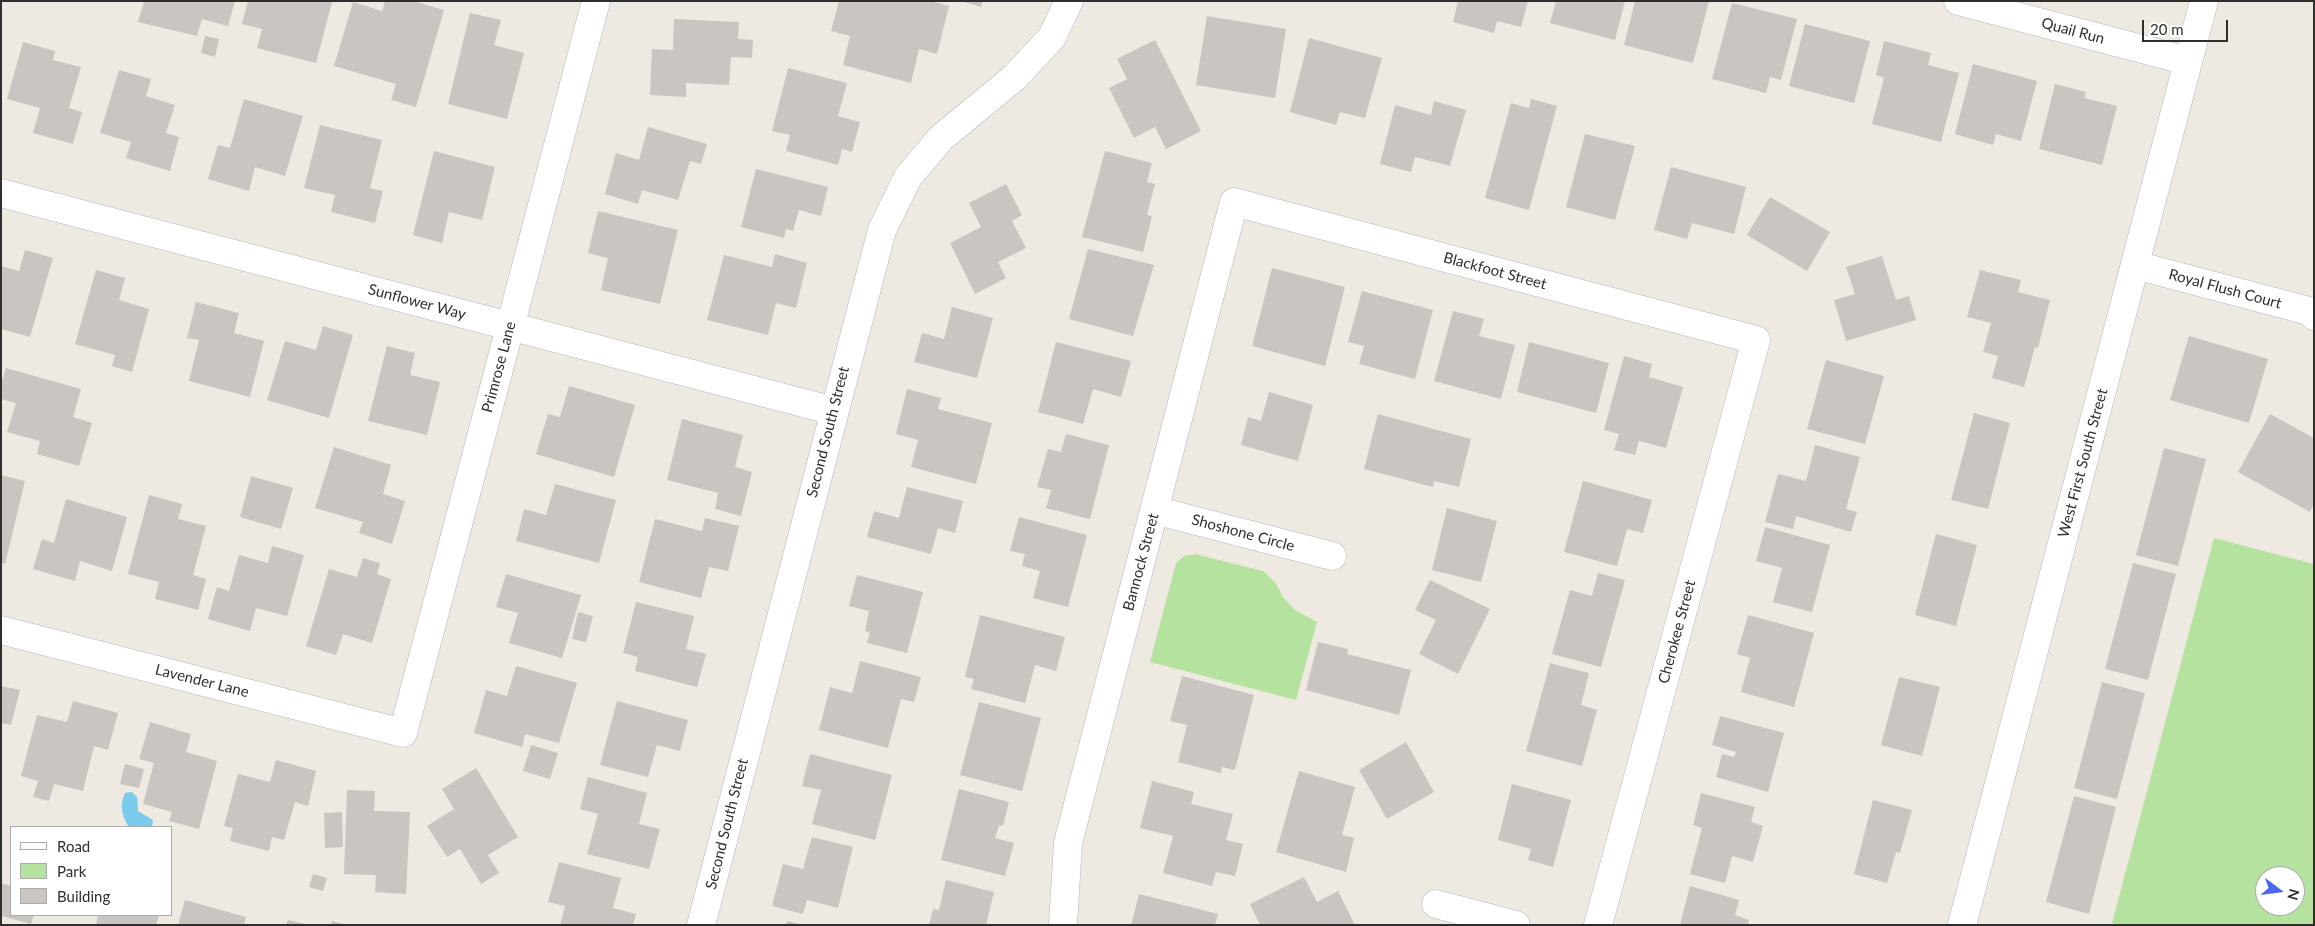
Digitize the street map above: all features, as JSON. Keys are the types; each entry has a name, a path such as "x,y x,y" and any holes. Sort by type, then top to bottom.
{"street":[{"name":"Primrose Lane","path":"403,733 596,1"},
{"name":"Second South Street","path":"701,925 882,230 908,177 941,138 1015,77 1052,37 1069,1"},
{"name":"Quail Run","path":"1958,1 2188,61"},
{"name":"West First South Street","path":"1962,925 2204,1"},
{"name":"Sunflower Way","path":"1,193 834,411"},
{"name":"Blackfoot Street","path":"1234,202 1756,340"},
{"name":"Bannock Street","path":"1063,925 1068,843 1234,202"},
{"name":"Royal Flush Court","path":"2135,264 2309,311 2314,316"},
{"name":"Cherokee Street","path":"1598,925 1756,340"},
{"name":"Shoshone Circle","path":"1154,510 1332,556"},
{"name":"Lavender Lane","path":"1,630 403,733"},
{"path":"1436,904 1516,925"}],"green space":[{"path":"2214,538 2314,564 2314,925 2120,925 2112,923"},
{"path":"1195,554 1263,571 1275,582 1283,597 1295,610 1317,622 1296,700 1150,662 1176,563 1184,556"}],"water":[{"path":"132,792 137,797 138,811 153,820 152,826 128,826 122,811 125,793"}],"building":[{"path":"144,1 235,1 228,26 202,19 197,36 138,22"},
{"path":"248,1 332,2 316,63 257,48 262,29 242,24"},
{"path":"385,1 413,1 444,10 416,107 391,100 396,84 334,66 353,2 382,11"},
{"path":"839,1 930,1 949,6 937,54 919,49 911,83 843,65 850,36 831,31"},
{"path":"961,1 983,1 981,7"},
{"path":"1458,1 1528,1 1521,27 1497,21 1494,33 1453,22"},
{"path":"1556,1 1625,1 1615,40 1550,23"},
{"path":"1635,1 1709,1 1693,63 1624,45"},
{"path":"1732,3 1797,19 1781,80 1770,77 1766,93 1712,79"},
{"path":"470,13 501,20 494,45 524,53 507,119 448,104"},
{"path":"1207,16 1286,29 1275,98 1196,85"},
{"path":"674,19 739,22 738,39 753,40 752,58 731,57 729,85 686,83 686,97 650,95 652,49 673,50"},
{"path":"1805,24 1870,41 1854,103 1789,86"},
{"path":"205,36 219,39 215,57 201,53"},
{"path":"1309,38 1382,58 1365,118 1340,112 1336,125 1290,112"},
{"path":"1155,40 1201,131 1166,149 1155,127 1134,138 1109,88 1127,79 1117,59"},
{"path":"1884,41 1931,53 1928,65 1959,73 1941,142 1872,124 1884,78 1876,75"},
{"path":"23,42 55,51 53,60 81,67 69,108 82,112 73,144 33,133 40,108 7,99"},
{"path":"1973,64 2037,81 2021,141 1996,134 1993,145 1955,134"},
{"path":"788,68 847,83 838,116 860,122 852,152 842,149 838,165 786,151 790,135 772,131"},
{"path":"119,70 151,79 146,96 175,105 166,133 179,137 170,171 126,158 131,142 100,133"},
{"path":"2055,84 2086,92 2084,98 2117,106 2102,165 2039,149"},
{"path":"244,99 303,116 285,176 255,167 249,191 208,179 218,145 230,148"},
{"path":"1531,99 1557,106 1529,210 1485,198 1511,103 1529,108"},
{"path":"1434,101 1466,110 1450,166 1415,157 1411,172 1380,164 1395,105 1431,115"},
{"path":"320,125 382,140 370,188 383,191 375,223 331,212 335,195 304,188"},
{"path":"648,127 707,144 701,164 690,161 678,200 642,190 638,204 605,194 616,153 639,160"},
{"path":"1585,134 1635,146 1615,220 1566,207"},
{"path":"434,151 495,167 482,220 449,212 442,243 413,235"},
{"path":"1105,151 1152,163 1147,182 1155,184 1147,215 1152,216 1143,252 1082,237"},
{"path":"1671,167 1746,187 1734,234 1692,223 1687,239 1654,230"},
{"path":"756,169 828,187 821,216 799,210 793,231 786,229 784,238 741,227"},
{"path":"1006,184 1022,215 1012,221 1026,248 998,262 1006,278 975,294 950,243 981,227 969,203"},
{"path":"1770,197 1830,232 1807,271 1747,235"},
{"path":"598,211 678,230 660,304 601,290 608,258 588,253"},
{"path":"1088,249 1154,265 1133,336 1069,319"},
{"path":"25,250 53,258 30,337 1,329 1,266 19,271"},
{"path":"775,254 807,263 796,308 776,303 768,335 707,320 724,255 772,267"},
{"path":"1882,256 1896,300 1909,296 1916,320 1846,341 1834,300 1855,294 1846,267"},
{"path":"1272,268 1345,287 1325,366 1252,346"},
{"path":"96,270 125,278 119,300 149,309 132,372 112,366 115,355 75,344"},
{"path":"1980,270 2021,280 2018,292 2050,300 2038,348 2035,347 2024,387 1992,378 1998,356 1983,352 1991,323 1967,317"},
{"path":"1362,291 1433,310 1415,379 1359,364 1364,346 1348,342"},
{"path":"196,302 239,313 234,333 264,341 250,397 189,381 199,340 187,338"},
{"path":"952,307 993,318 977,378 914,362 922,333 944,339"},
{"path":"1453,311 1484,319 1479,336 1515,345 1501,399 1434,381"},
{"path":"323,326 353,335 329,418 267,400 285,341 316,350"},
{"path":"2189,336 2268,359 2249,423 2170,400"},
{"path":"1056,342 1131,361 1121,397 1093,389 1083,424 1038,412"},
{"path":"1529,342 1609,363 1596,413 1517,392"},
{"path":"387,346 415,353 410,375 440,382 427,435 368,421"},
{"path":"1624,356 1652,364 1649,377 1683,387 1666,448 1639,441 1635,455 1614,450 1619,434 1604,430"},
{"path":"1826,360 1884,376 1865,444 1807,429"},
{"path":"6,368 81,389 73,417 92,423 79,466 37,454 40,441 7,432 16,403 1,399 1,385"},
{"path":"569,386 635,405 614,477 536,454 548,414 560,417"},
{"path":"907,389 941,398 938,409 992,423 976,484 911,467 918,440 896,434"},
{"path":"1269,392 1313,405 1298,461 1241,445 1248,417 1261,421"},
{"path":"1974,413 2010,423 1988,509 1951,500"},
{"path":"1378,414 1471,439 1459,487 1434,481 1433,487 1364,469"},
{"path":"2270,414 2314,438 2314,504 2310,512 2238,472"},
{"path":"682,419 743,435 735,467 752,472 741,516 715,509 718,493 667,480"},
{"path":"1066,434 1109,445 1090,519 1046,508 1051,490 1037,487 1048,449 1061,452"},
{"path":"1815,445 1860,457 1846,509 1857,512 1851,532 1796,516 1793,529 1765,522 1778,474 1806,481"},
{"path":"334,447 391,465 383,494 405,501 392,544 359,533 363,522 315,508"},
{"path":"2164,448 2206,459 2178,566 2136,555"},
{"path":"1,475 25,481 5,564 1,563"},
{"path":"251,476 293,488 281,529 240,517"},
{"path":"1583,481 1652,500 1643,533 1627,529 1617,566 1564,552"},
{"path":"555,484 616,500 599,563 516,541 524,509 546,515"},
{"path":"907,487 963,501 955,533 938,528 931,554 867,537 874,511 899,518"},
{"path":"149,495 182,504 178,519 206,526 193,575 206,579 198,610 155,599 159,582 128,574"},
{"path":"66,499 127,517 112,571 80,561 75,581 33,569 42,539 54,543"},
{"path":"1447,508 1497,521 1481,582 1432,570"},
{"path":"1019,517 1087,535 1068,607 1033,598 1040,571 1022,566 1025,554 1010,551"},
{"path":"705,518 739,526 728,571 709,567 701,598 639,582 655,519 702,531"},
{"path":"1765,527 1830,545 1812,612 1773,602 1782,568 1756,561"},
{"path":"1936,534 1977,545 1956,626 1915,615"},
{"path":"272,546 304,555 287,616 256,608 250,631 208,619 217,587 229,591 239,555 268,563"},
{"path":"363,558 380,563 377,574 391,579 372,643 343,634 336,655 306,646 329,569 357,577"},
{"path":"2133,563 2176,574 2148,680 2105,669"},
{"path":"1598,573 1625,580 1601,667 1552,654 1570,590 1592,596"},
{"path":"506,574 581,595 562,658 509,643 518,613 496,607"},
{"path":"857,575 923,592 907,653 867,643 870,633 865,631 869,611 849,606"},
{"path":"1430,580 1490,609 1458,674 1419,654 1436,620 1415,610"},
{"path":"636,602 694,616 686,649 706,654 697,687 635,671 638,657 623,653"},
{"path":"578,612 593,616 586,642 572,639"},
{"path":"980,615 1065,637 1056,671 1035,665 1025,703 971,689 974,679 965,677"},
{"path":"1748,615 1814,633 1794,707 1741,692 1750,658 1737,654"},
{"path":"1318,642 1348,649 1347,654 1411,670 1399,715 1306,690"},
{"path":"860,661 921,677 914,702 901,699 888,748 819,730 830,687 852,693"},
{"path":"1550,663 1589,673 1581,705 1597,710 1582,766 1526,751"},
{"path":"516,666 577,683 559,743 525,734 522,747 474,733 486,690 507,696"},
{"path":"1182,676 1254,695 1235,770 1222,767 1221,773 1178,762 1187,725 1170,721"},
{"path":"1899,677 1940,687 1922,756 1881,745"},
{"path":"2102,682 2145,693 2117,799 2074,788"},
{"path":"1,686 20,690 11,725 1,723"},
{"path":"73,701 118,713 108,750 94,746 83,791 54,784 49,801 33,797 38,781 21,776 37,715 67,722"},
{"path":"617,701 688,720 680,751 657,745 648,777 600,765"},
{"path":"979,702 1041,718 1022,791 960,775"},
{"path":"1720,716 1784,733 1768,792 1716,777 1722,754 1734,757 1736,752 1712,745"},
{"path":"150,722 191,734 186,752 217,761 199,829 169,821 172,812 143,804 154,763 139,759"},
{"path":"1406,742 1434,792 1387,819 1359,770"},
{"path":"531,745 558,753 550,779 523,771"},
{"path":"810,754 892,775 875,840 812,824 821,790 802,786"},
{"path":"276,760 316,771 308,806 295,802 284,840 272,837 269,851 230,841 233,828 224,826 238,774 270,782"},
{"path":"125,764 144,769 139,788 120,784"},
{"path":"476,768 518,837 488,855 499,873 481,884 460,849 447,857 427,826 454,809 442,789"},
{"path":"1299,771 1355,787 1342,835 1354,838 1346,872 1276,852"},
{"path":"588,777 647,793 639,824 660,829 649,869 587,854 598,814 580,809"},
{"path":"1152,781 1194,792 1191,804 1233,814 1226,840 1243,844 1235,876 1216,872 1212,886 1163,873 1173,836 1140,828"},
{"path":"1512,784 1571,800 1553,867 1528,860 1531,849 1498,840"},
{"path":"959,789 1009,802 1003,826 999,825 995,838 1014,843 1005,876 941,860"},
{"path":"347,790 375,791 374,811 410,812 406,894 375,892 376,875 344,874"},
{"path":"1701,793 1755,807 1751,822 1763,826 1753,862 1732,856 1725,883 1690,874 1702,828 1693,825"},
{"path":"2074,796 2116,807 2089,914 2046,902"},
{"path":"1873,800 1912,810 1900,853 1896,852 1887,883 1854,874"},
{"path":"342,812 343,847 325,848 324,813"},
{"path":"812,837 853,847 838,908 807,900 803,914 772,906 783,864 803,869"},
{"path":"559,862 621,878 613,908 636,914 633,925 560,925 565,906 548,902"},
{"path":"313,874 327,878 323,891 309,887"},
{"path":"1304,877 1317,902 1338,891 1355,925 1260,925 1250,904"},
{"path":"946,880 994,892 986,925 929,925 933,909 939,910"},
{"path":"1,883 10,886 10,916 34,916 31,924 1,916"},
{"path":"1690,886 1739,900 1735,915 1749,920 1748,925 1680,925"},
{"path":"1139,894 1218,914 1215,925 1131,925"},
{"path":"185,900 246,917 244,925 178,925"},
{"path":"98,916 159,916 156,925 96,925"},
{"path":"288,920 305,924 305,925 286,925"},
{"path":"332,921 344,924 344,925 331,925"},
{"path":"787,921 800,924 800,925 786,925"}]}
